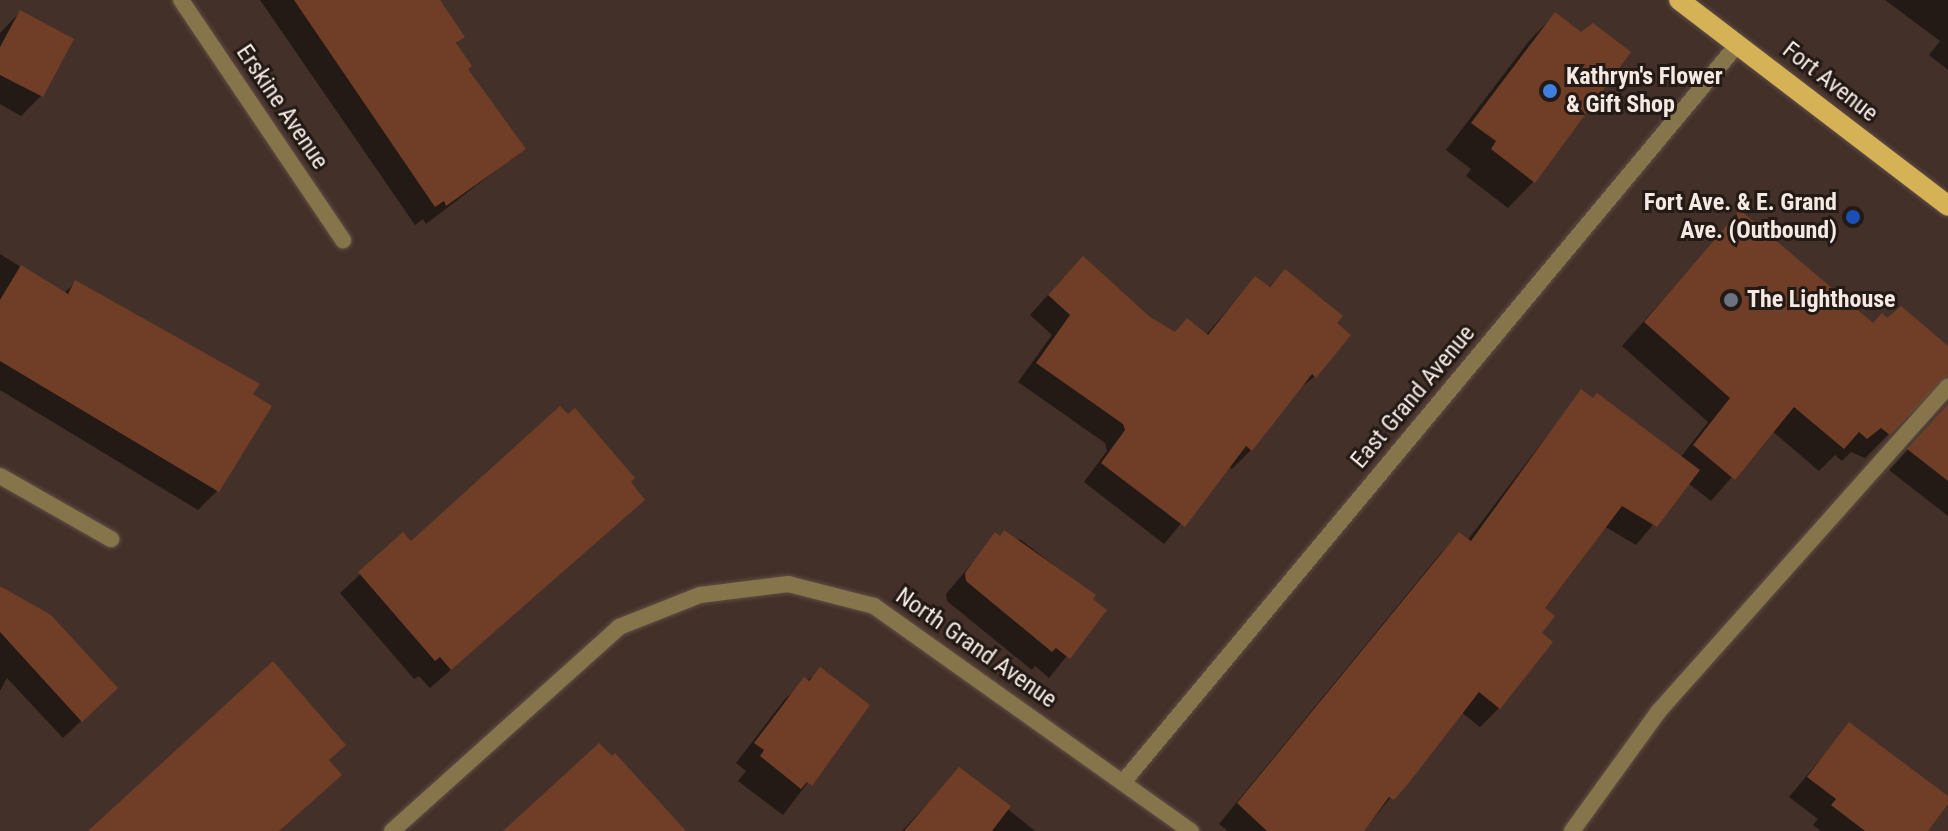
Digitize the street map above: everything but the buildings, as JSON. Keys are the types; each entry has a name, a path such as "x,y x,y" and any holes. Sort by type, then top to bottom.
{"main road":[{"name":"Fort Avenue","path":"1679,0 1948,206"}],"street":[{"name":"Erskine Avenue","path":"181,0 343,240"},
{"name":"East Grand Avenue","path":"1125,780 1738,44"},
{"path":"1572,831 1658,712 1948,387"},
{"path":"0,476 111,539"},
{"name":"North Grand Avenue","path":"392,831 619,627 700,595 788,584 874,606 1125,780 1191,831"}],"place":[{"name":"Kathryn's Flower & Gift Shop","path":"1550,91"},
{"name":"Fort Ave. & E. Grand Ave. (Outbound)","path":"1853,217"},
{"name":"The Lighthouse","path":"1731,300"}]}
